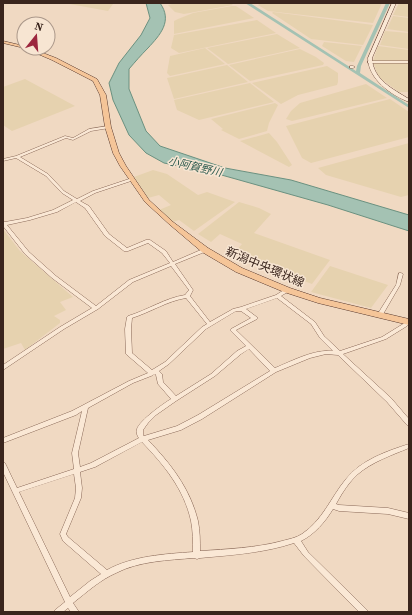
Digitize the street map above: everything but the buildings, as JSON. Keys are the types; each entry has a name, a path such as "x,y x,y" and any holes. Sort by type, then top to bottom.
{"main road":[{"path":"394,3 369,62 373,74 379,80 409,101"},
{"name":"新潟中央環状線","path":"3,42 16,46"},
{"name":"新潟中央環状線","path":"46,56 95,80 103,95 108,128 116,153 123,166 147,201 171,223 205,250 239,270 286,290 318,300 408,322"}],"street":[{"path":"369,62 409,62"},
{"path":"3,160 17,157 66,137 73,139 90,130 108,128"},
{"path":"17,157 47,175 63,192 87,207 111,240 126,250 148,241 164,252 171,264 191,290 187,296 160,303 138,315 130,317 128,329 129,354 159,374 160,384 175,400"},
{"path":"3,223 28,219 78,201 94,192 133,179"},
{"path":"3,223 28,253 54,277 96,308"},
{"path":"3,368 62,328 96,308 131,281 205,250"},
{"path":"380,315 398,285 401,274"},
{"path":"3,441 74,413 131,382 154,372 167,363 199,332 210,325 236,310 278,296 286,290"},
{"path":"187,296 210,325"},
{"path":"278,296 313,323 322,337 389,400 409,423"},
{"path":"242,309 255,318 233,330 274,371"},
{"path":"15,491 93,466 143,439 179,428 200,417 274,371 308,357 326,352 339,353 384,338 408,322"},
{"path":"198,556 194,517 188,500 178,480 143,439 140,433 142,425 153,414 214,375 234,356 249,346"},
{"path":"86,406 75,453 79,488 78,498 63,534 65,539 106,574"},
{"path":"58,612 106,574 133,563 251,551 296,540 317,527 325,518 356,472 376,460 409,446"},
{"path":"3,465 69,603 75,612"},
{"path":"332,506 339,508 388,511 409,516"},
{"path":"296,540 306,554 364,612"}],"shaded area":[{"path":"64,3 109,3 113,4 108,11"},
{"path":"176,3 230,3 233,5 184,14 175,12 168,5"},
{"path":"260,3 382,3 373,23 268,11 258,5"},
{"path":"399,3 409,4 409,17 393,15"},
{"path":"236,6 254,18 174,34 174,21 178,19 193,13"},
{"path":"272,13 373,25 363,45 311,39"},
{"path":"393,16 409,18 409,32 387,29"},
{"path":"257,20 276,33 179,53 171,48 174,35"},
{"path":"385,31 409,33 409,49 380,45"},
{"path":"277,34 300,48 228,64 207,48"},
{"path":"324,42 362,46 354,62 346,61 322,46"},
{"path":"378,46 409,50 409,61 373,61"},
{"path":"205,48 225,64 170,76 167,73 170,56"},
{"path":"300,49 316,57 324,63 323,65 250,81 229,65"},
{"path":"373,62 409,63 409,92 399,92 381,79"},
{"path":"227,65 248,82 174,99 167,78"},
{"path":"327,66 338,73 337,85 298,95 281,104 252,83"},
{"path":"25,79 75,106 12,131 3,125 3,87"},
{"path":"250,83 274,102 199,120 177,110 174,100"},
{"path":"366,84 387,98 292,121 286,119 291,111 300,103"},
{"path":"390,99 409,112 409,137 311,163 302,158 286,126"},
{"path":"275,103 278,105 269,123 267,131 239,139 221,130 223,129 211,119"},
{"path":"269,133 277,142 292,165 289,167 240,141"},
{"path":"409,143 409,195 401,197 326,175 318,168"},
{"path":"153,170 167,174 198,195 207,192 235,202 194,231 179,220 173,222 159,210 171,205 159,195 148,198 134,177"},
{"path":"239,202 259,208 271,214 254,233 330,260 312,284 265,266 235,252 242,244 220,234 211,242 198,234"},
{"path":"3,229 20,251 73,297 60,302 66,310 54,316 60,320 60,323 25,350 21,343 3,349"},
{"path":"330,266 388,285 371,308 311,292"}],"water":[{"name":"小阿賀野川","path":"146,3 160,3 164,10 165,22 157,38 129,69 129,89 146,131 160,146 225,168 291,180 409,215 409,231 328,205 218,174 164,163 146,153 129,135 113,100 109,83 119,63 141,35 150,18"}],"waterway":[{"path":"247,3 409,107"},
{"path":"358,73 359,66 388,3"}]}
